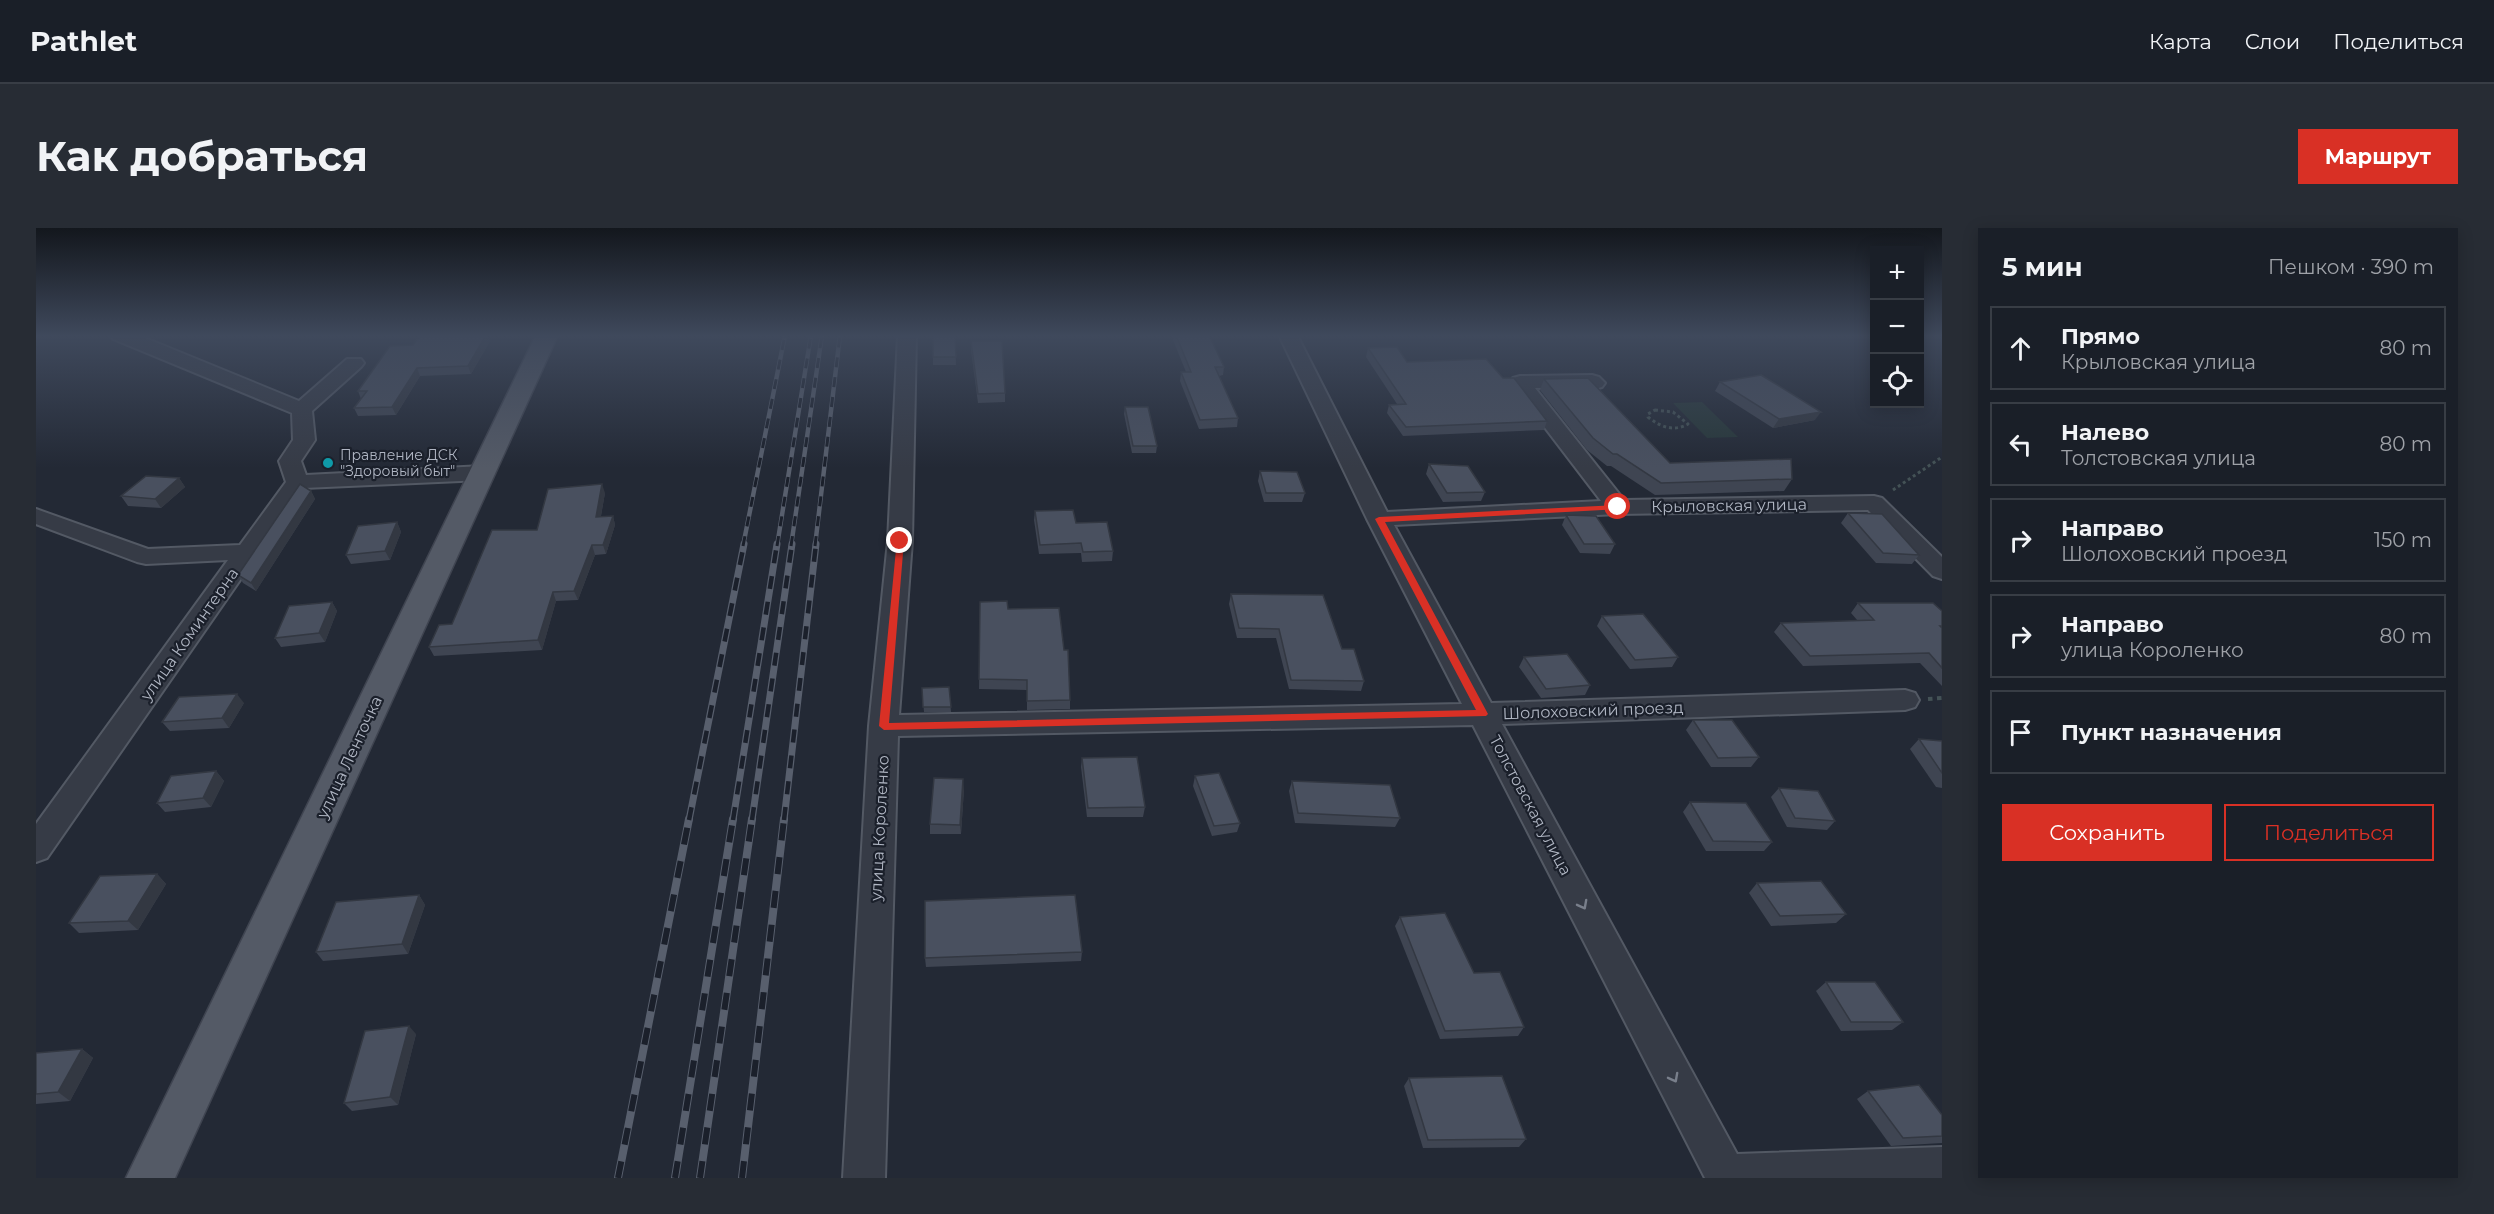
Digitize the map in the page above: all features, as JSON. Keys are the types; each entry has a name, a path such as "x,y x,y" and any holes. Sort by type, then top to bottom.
{"main road":[{"name":"улица Ленточка","path":"150,1178 526,379"}],"street":[{"path":"230,379 302,410"},
{"path":"302,410 336,379"},
{"name":"улица Короленко","path":"864,1178 884,726 900,541 905,379"},
{"name":"Толстовская улица","path":"1310,379 1379,519 1726,1177"},
{"path":"1595,383 1592,381 1520,382 1618,507"},
{"path":"302,410 304,440 290,461 297,482 483,473"},
{"name":"улица Коминтерна","path":"36,849 297,482"},
{"name":"Крыловская улица","path":"1379,519 1618,507 1659,501 1874,502"},
{"path":"1874,502 1942,571"},
{"path":"36,516 146,556 247,552"},
{"name":"Шолоховский проезд","path":"884,726 1483,714 1905,700"},
{"path":"1726,1177 1942,1168"}],"path":[{"path":"1647,426 1656,424 1681,428 1689,421 1673,412 1655,410 1648,414 1648,417 1656,424"},
{"path":"1874,502 1942,457"}],"shaded area":[{"path":"1702,402 1738,437 1707,438 1673,403"}],"building":[{"path":"366,379 410,379 392,407 354,408 367,391 358,391"},
{"path":"976,379 1004,379 1005,393 978,394"},
{"path":"1184,379 1221,379 1238,418 1200,420"},
{"path":"1389,379 1515,379 1547,421 1406,427 1389,405 1406,404"},
{"path":"1544,379 1589,379 1670,463 1791,459 1792,479 1661,483 1617,454 1613,454 1593,438"},
{"path":"1768,379 1821,412 1779,419 1720,382"},
{"path":"1125,407 1148,407 1157,446 1133,446"},
{"path":"1429,464 1468,466 1485,492 1447,493"},
{"path":"1260,471 1297,472 1305,493 1266,493"},
{"path":"146,476 179,478 155,499 121,496"},
{"path":"300,484 311,491 251,583 238,575"},
{"path":"602,484 596,517 613,516 603,545 592,545 574,591 553,592 538,640 429,647 439,625 452,624 492,530 537,530 548,489"},
{"path":"1073,510 1076,523 1107,522 1113,551 1083,552 1081,543 1040,545 1035,511"},
{"path":"1848,513 1882,514 1919,555 1883,553"},
{"path":"1566,515 1596,516 1615,544 1584,544"},
{"path":"397,522 385,551 346,555 358,526"},
{"path":"1231,594 1323,595 1342,649 1354,649 1364,681 1291,680 1279,629 1239,628"},
{"path":"1007,601 1008,609 1059,608 1064,650 1068,650 1070,700 1027,701 1027,680 979,679 980,602"},
{"path":"332,602 319,633 275,638 289,606"},
{"path":"1858,603 1933,603 1942,611 1942,626 1940,626 1942,628 1942,668 1929,653 1810,656 1781,623 1874,620"},
{"path":"1643,614 1678,657 1635,660 1602,616"},
{"path":"1567,654 1590,685 1546,689 1524,657"},
{"path":"949,687 951,707 923,707 922,688"},
{"path":"237,694 222,718 162,722 179,697"},
{"path":"1693,720 1732,720 1759,757 1718,758"},
{"path":"1919,739 1942,741 1942,773"},
{"path":"1137,757 1145,807 1088,808 1082,758"},
{"path":"216,771 203,798 157,803 171,776"},
{"path":"1219,773 1240,823 1214,826 1195,776"},
{"path":"934,778 963,779 960,825 930,824"},
{"path":"1292,781 1390,785 1400,818 1298,813"},
{"path":"1779,788 1818,791 1835,821 1795,818"},
{"path":"1690,802 1746,803 1772,842 1713,841"},
{"path":"157,874 128,921 69,923 100,876"},
{"path":"1821,881 1846,914 1780,916 1757,883"},
{"path":"419,895 402,944 316,952 336,902"},
{"path":"1075,895 1082,952 925,958 925,901"},
{"path":"1445,913 1474,973 1500,972 1524,1027 1445,1031 1400,917"},
{"path":"1826,982 1875,982 1903,1022 1851,1022"},
{"path":"409,1026 390,1097 344,1103 365,1031"},
{"path":"82,1049 58,1092 36,1094 36,1053"},
{"path":"1502,1076 1526,1139 1428,1140 1409,1078"},
{"path":"1919,1085 1942,1115 1942,1136 1903,1138 1868,1091"}],"railway":[{"path":"743,546 776,379"},
{"path":"777,546 804,379"},
{"path":"791,546 815,379"},
{"path":"815,546 835,379"},
{"path":"689,820 744,544"},
{"path":"733,820 777,544"},
{"path":"752,820 792,544"},
{"path":"784,820 816,544"},
{"path":"618,1178 689,819"},
{"path":"675,1178 733,819"},
{"path":"700,1178 752,819"},
{"path":"742,1178 784,819"}],"place":[{"name":"Правление ДСК \"Здоровый быт\"","path":"328,463"}],"route":[{"path":"900,541 884,726 1483,714 1379,519 1618,507"}]}
